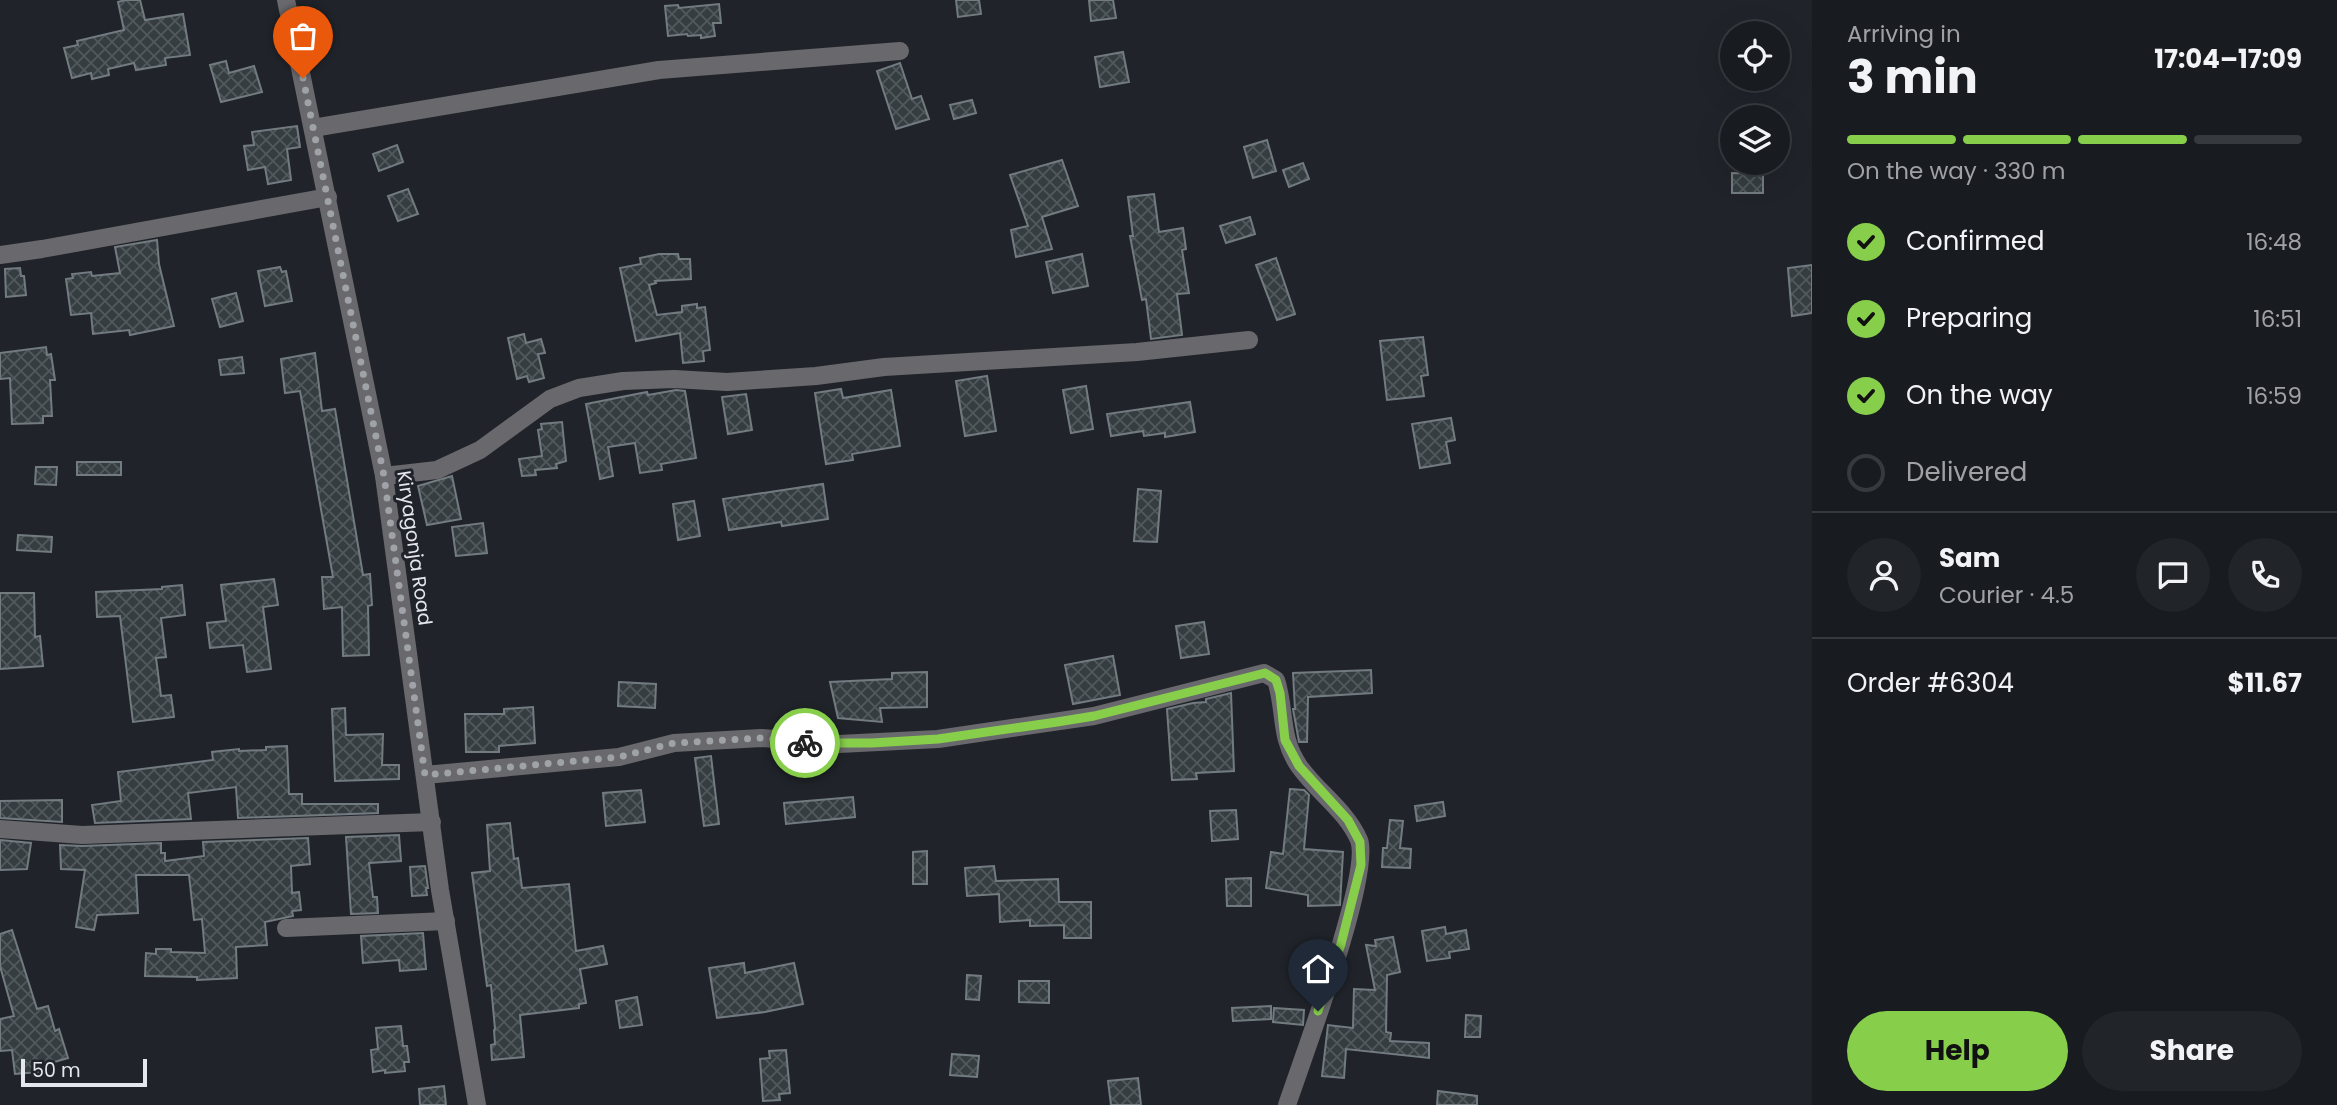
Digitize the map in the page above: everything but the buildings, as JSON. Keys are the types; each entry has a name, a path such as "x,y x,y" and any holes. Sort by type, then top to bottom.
{"street":[{"name":"Kiryagonja Road","path":"286,0 384,476 440,890 477,1105"},
{"path":"313,128 659,70 900,51"},
{"path":"0,254 54,247 328,197"},
{"path":"384,476 437,470 480,450 550,400 579,388 661,380 727,382 816,376 884,367 1137,352 1249,340"},
{"path":"425,775 619,757 674,743 761,738 839,744 938,739 1094,716 1265,673 1276,680 1285,740 1299,766 1348,820 1360,842 1361,865 1341,944 1287,1105"},
{"path":"0,829 82,835 432,822"},
{"path":"286,929 446,920"}],"way so far":[{"path":"303,78 384,476 425,775 619,757 674,743 761,738 805,743"}],"route":[{"path":"805,743 938,739 1057,722 1094,716 1265,673 1276,680 1285,740 1299,766 1348,820 1360,842 1361,865 1341,944 1318,1011"}]}
